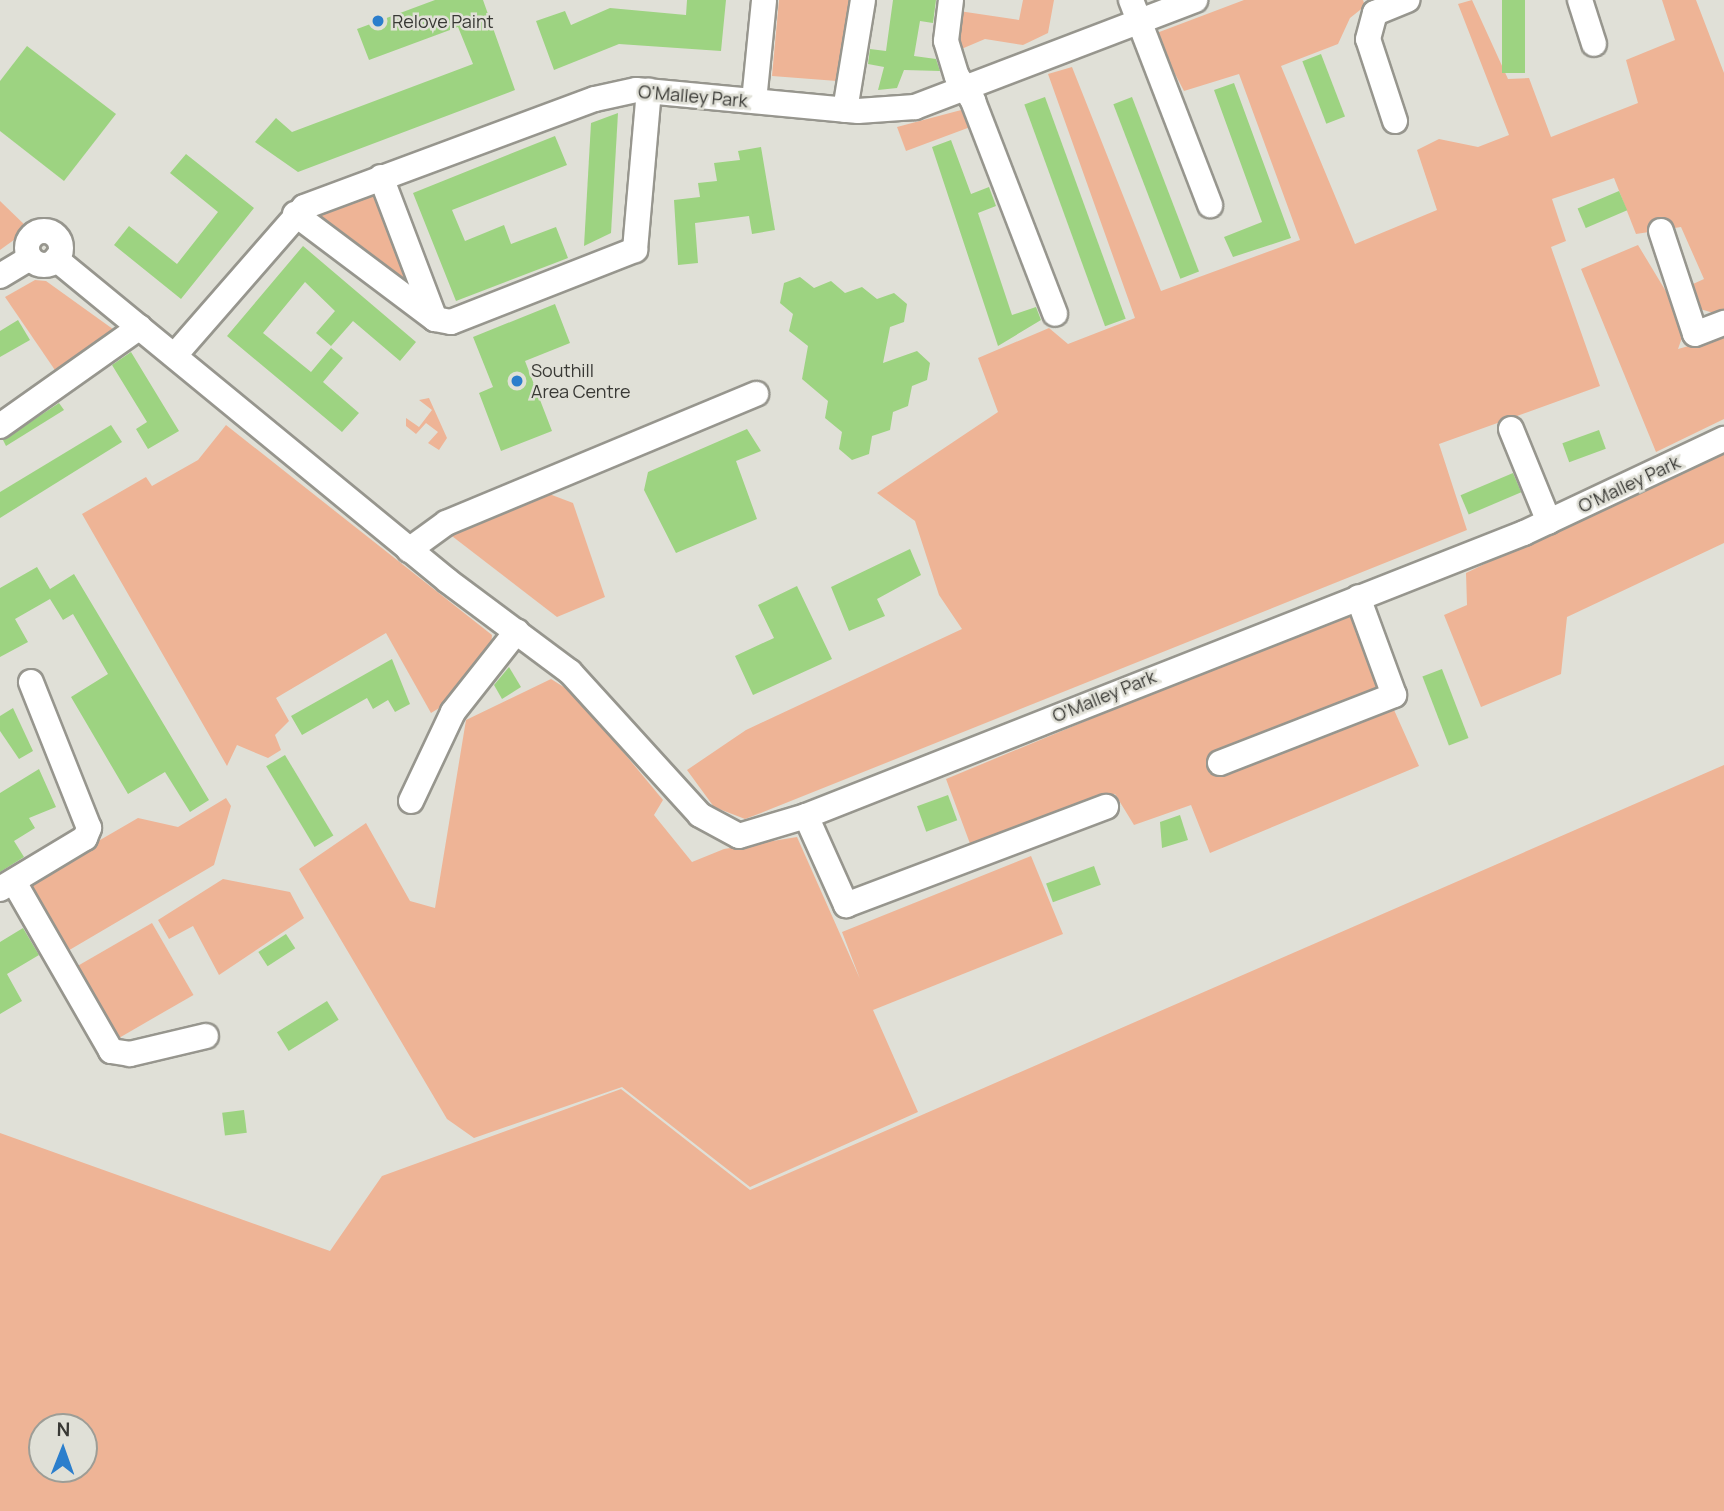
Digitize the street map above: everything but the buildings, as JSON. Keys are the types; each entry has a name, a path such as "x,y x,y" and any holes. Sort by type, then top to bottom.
{"street":[{"path":"754,101 764,0"},
{"path":"845,110 863,0"},
{"path":"951,0 946,41 1055,314"},
{"name":"O'Malley Park","path":"175,355 295,214 381,177 611,93 649,91 845,110 915,107 967,91 1134,11 1195,0"},
{"path":"1395,121 1368,39 1375,13 1408,0"},
{"path":"1580,0 1594,44"},
{"path":"1134,11 1210,205"},
{"path":"295,214 435,319 451,322 635,250 649,91"},
{"path":"381,177 435,319"},
{"path":"1661,230 1695,334 1724,323"},
{"name":"O'Malley Park","path":"0,276 30,258 31,236 47,231 60,242 56,259 409,550 538,646 619,720 713,826 751,836 1549,522 1724,439"},
{"path":"0,426 140,327"},
{"path":"409,550 446,523 755,394"},
{"path":"1511,429 1549,522"},
{"path":"1220,763 1394,695 1358,597"},
{"path":"411,801 453,712 517,631"},
{"path":"31,682 89,828 85,838 7,886 111,1051 130,1054 206,1035"},
{"path":"806,816 846,905 1106,807"}],"shaded area":[{"path":"779,0 853,0 837,81 772,76"},
{"path":"1023,0 1054,0 1048,33 1023,45 985,39 959,50 959,11 1019,20"},
{"path":"1244,0 1363,0 1365,6 1350,18 1338,44 1281,66 1355,244 1437,210 1417,150 1439,139 1478,147 1509,135 1458,4 1472,0 1508,79 1529,78 1551,137 1638,103 1626,60 1675,40 1662,0 1696,0 1724,73 1724,316 1700,309 1693,284 1704,279 1681,227 1636,234 1614,178 1552,199 1566,241 1551,247 1600,386 1439,444 1467,530 745,819 714,807 687,770 746,730 962,629 939,595 915,521 877,493 998,412 978,358 1049,328 1068,344 1135,318 1048,74 1072,67 1161,291 1300,240 1239,74 1184,91 1154,34"},
{"path":"965,109 973,126 906,151 897,127"},
{"path":"374,189 411,289 315,216"},
{"path":"0,201 29,229 0,250"},
{"path":"1638,245 1676,308 1684,332 1678,349 1724,336 1724,419 1656,452 1581,269"},
{"path":"35,280 46,281 117,332 59,376 5,297"},
{"path":"429,398 447,438 439,450 428,443 438,432 426,423 416,434 406,426 406,418 419,427 432,410 419,400"},
{"path":"226,425 492,635 491,646 446,704 431,713 386,633 276,698 289,721 275,735 281,750 268,758 237,745 227,766 82,514 146,477 152,486 198,460"},
{"path":"1724,448 1724,543 1567,617 1561,674 1481,707 1444,615 1467,605 1466,573"},
{"path":"544,492 573,503 605,597 557,617 448,533"},
{"path":"1350,611 1419,766 1210,853 1191,805 1134,825 1115,794 972,849 946,779"},
{"path":"551,679 575,694 663,800 654,815 692,862 724,849 797,837 860,979 842,932 1031,856 1063,934 873,1010 918,1112 750,1187 622,1087 474,1138 447,1119 299,869 366,823 410,901 435,908 466,720"},
{"path":"1724,765 1724,1511 0,1511 0,1133 330,1251 382,1176 621,1089 750,1190"},
{"path":"226,798 231,806 214,865 66,952 26,883 138,818 178,827"},
{"path":"223,879 290,892 304,918 219,975 193,926 169,939 158,920"},
{"path":"152,923 194,995 117,1039 76,967"}],"place":[{"name":"Relove Paint","path":"378,21"},
{"name":"Southill Area Centre","path":"517,381"}]}
